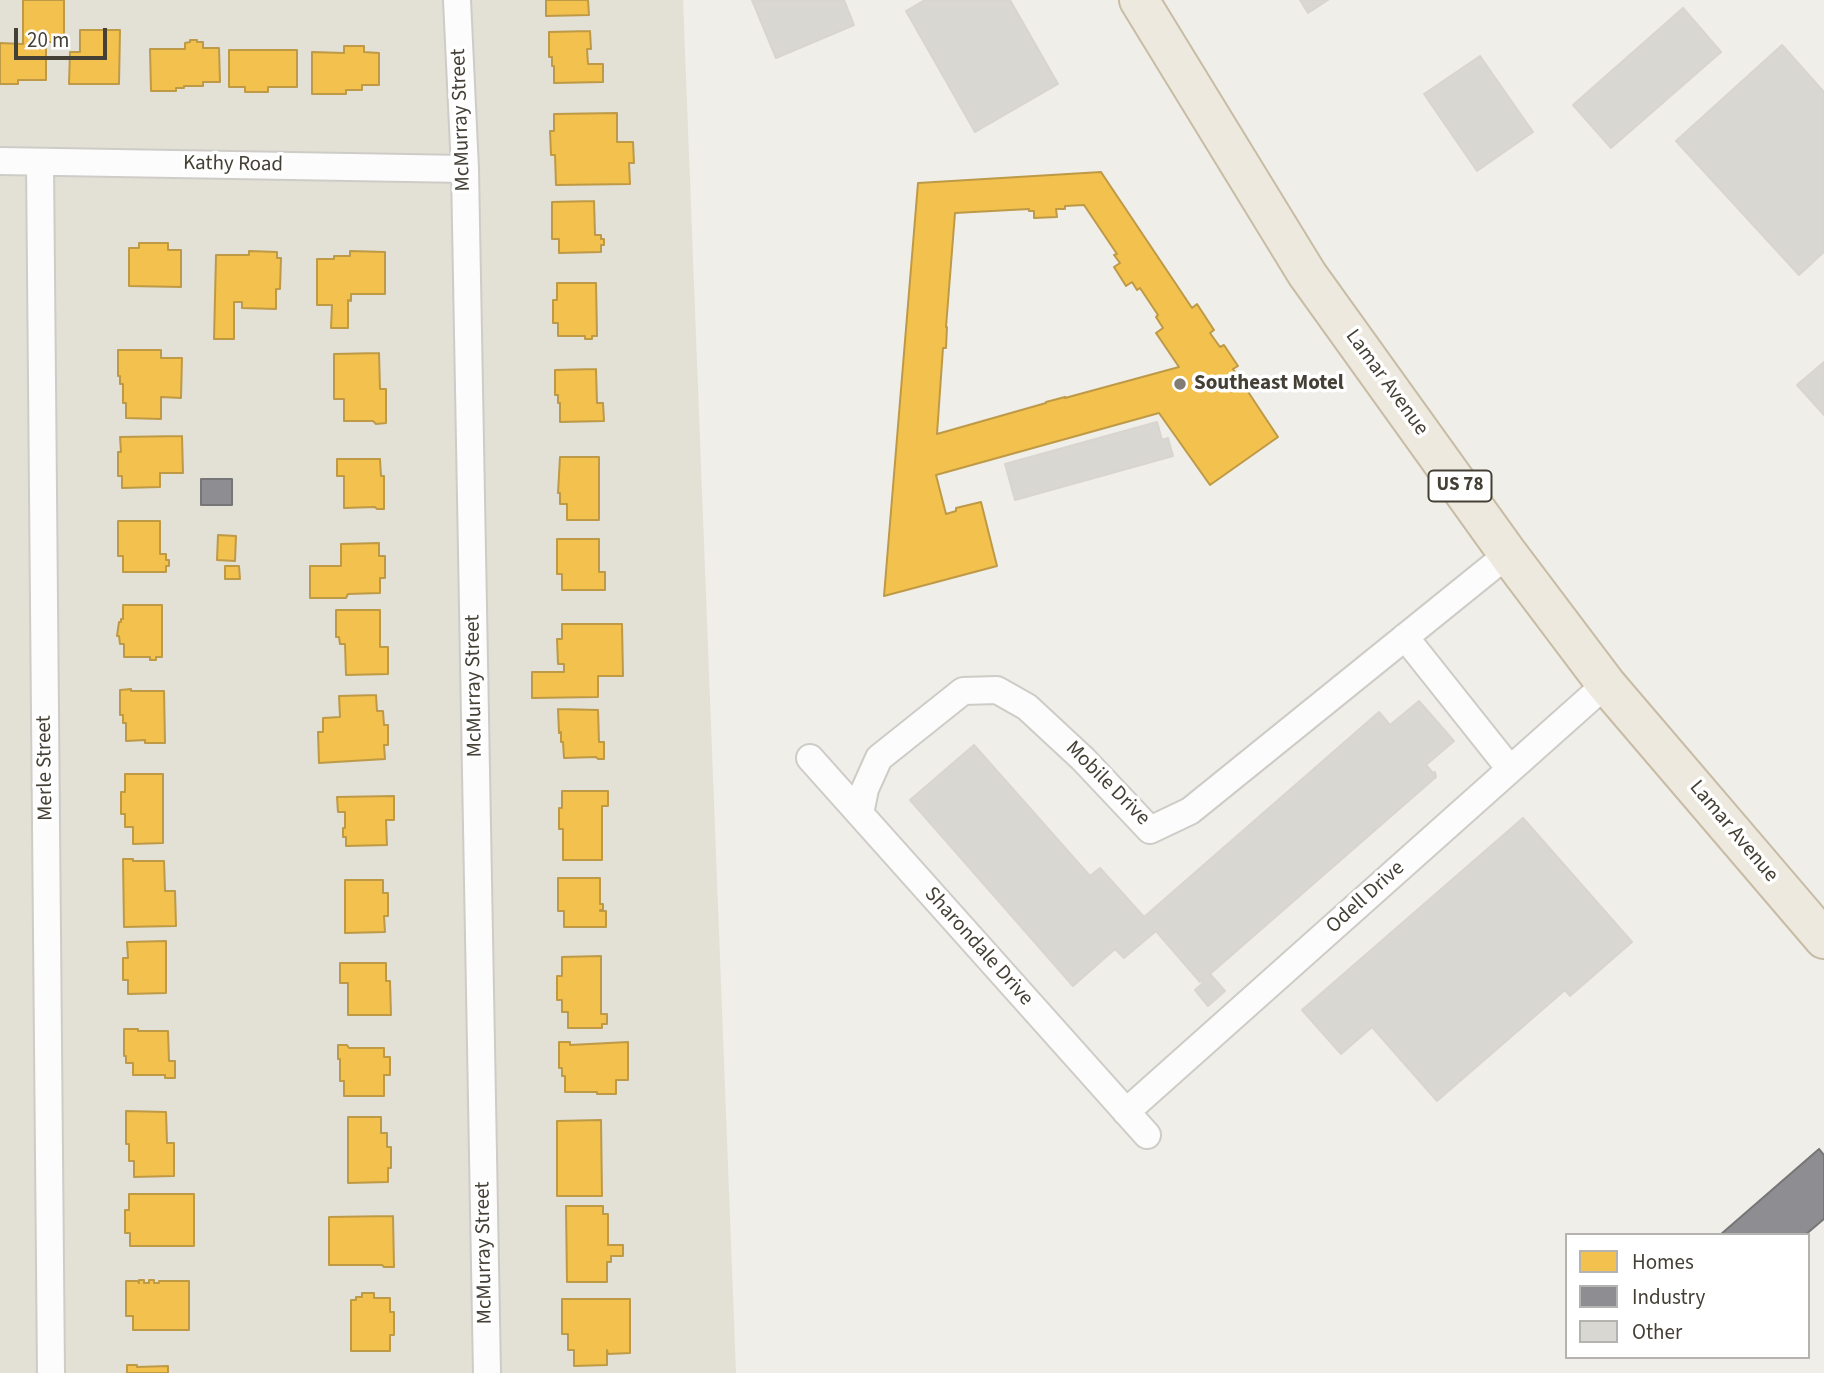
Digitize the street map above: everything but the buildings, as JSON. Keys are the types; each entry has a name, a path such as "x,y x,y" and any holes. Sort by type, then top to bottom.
{"highway":[{"name":"Lamar Avenue","path":"1139,0 1307,274 1508,554 1606,684 1824,939"}],"street":[{"name":"McMurray Street","path":"457,0 465,169 487,1373"},
{"name":"Kathy Road","path":"0,161 465,169"},
{"name":"Merle Street","path":"40,162 51,1373"},
{"name":"Mobile Drive","path":"860,814 865,789 879,758 963,691 996,690 1027,707 1083,760 1150,830 1190,811 1508,554"},
{"path":"1405,638 1510,769"},
{"name":"Odell Drive","path":"1126,1112 1606,684"},
{"name":"Sharondale Drive","path":"810,758 1147,1135"}],"shaded area":[{"path":"0,0 683,0 736,1373 0,1373"}],"place":[{"name":"Southeast Motel","path":"1180,384"}]}
